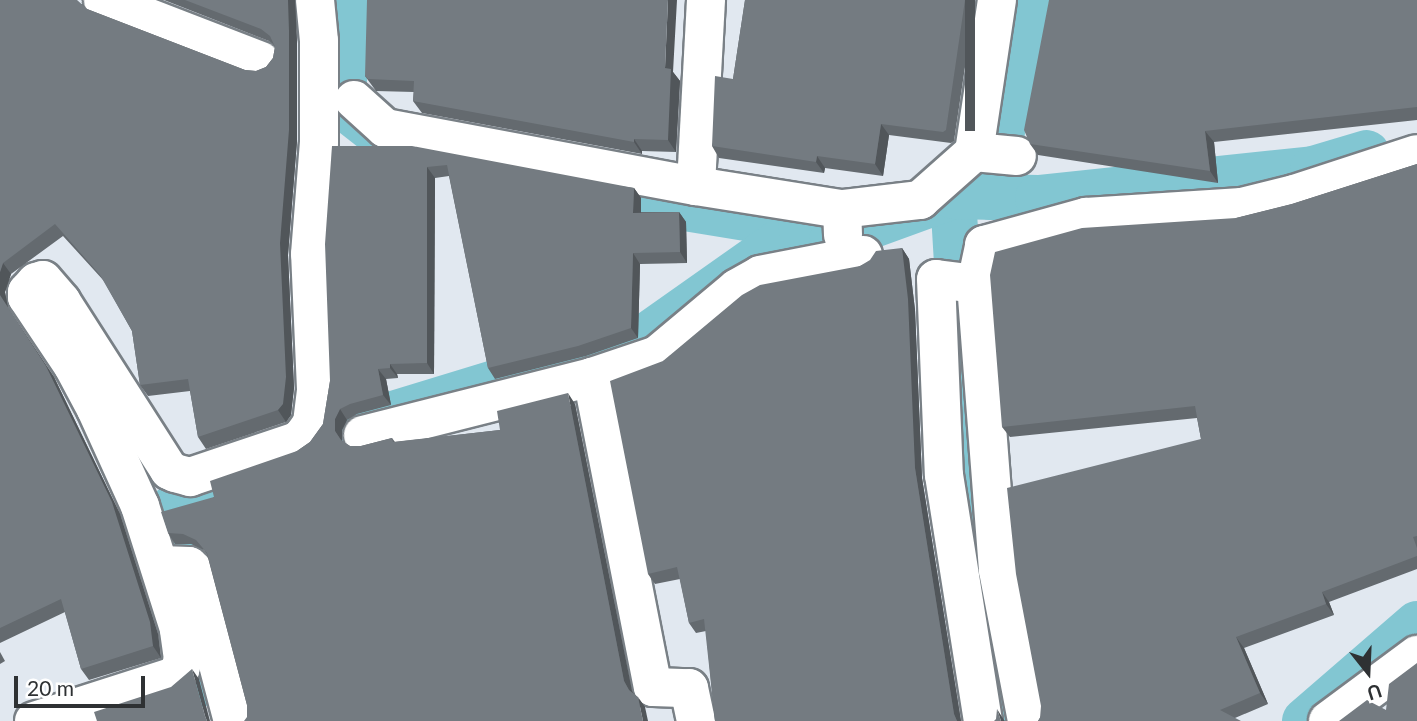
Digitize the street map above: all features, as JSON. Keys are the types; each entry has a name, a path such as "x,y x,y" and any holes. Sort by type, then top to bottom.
{"street":[{"path":"103,0 261,61"},
{"path":"34,721 177,674 183,659 171,565 73,366 27,297 31,287 43,280 61,301 169,470 190,477 297,441 303,436 313,423 316,389 310,254 319,142 319,41 315,0"},
{"path":"696,186 706,0"},
{"path":"354,100 385,128 696,186 842,209 920,200 974,152 997,0"},
{"path":"974,152 1017,156"},
{"path":"1027,721 998,570 976,284 984,245 1086,217 1242,207 1294,194 1417,153"},
{"path":"363,435 592,377 657,355 737,288 760,275 853,256 842,209"},
{"path":"976,284 937,280 944,475 983,721"},
{"path":"592,377 653,687 689,688 696,721"},
{"path":"171,565 193,570 233,721"},
{"path":"958,574 998,570"},
{"path":"1328,721 1417,655"}],"building":[{"path":"0,0 77,0 87,9 245,70 256,71 266,67 273,58 275,47 270,36 261,29 185,0 288,0 289,130 280,243 286,377 283,404 278,410 198,437 188,379 140,385 132,331 100,275 55,224 3,263 0,272"},
{"path":"367,0 668,0 665,68 671,69 668,140 634,139 634,142 413,101 414,81 368,79 365,76"},
{"path":"745,0 965,0 946,130 943,132 881,124 875,164 817,156 816,162 712,146 715,76 733,79"},
{"path":"1049,0 1417,0 1417,107 1205,131 1210,171 1030,144 1024,130"},
{"path":"332,146 412,146 634,188 633,213 679,212 680,252 633,253 631,328 578,346 488,368 447,165 427,167 427,363 390,364 390,368 378,369 383,395 340,409 335,419 335,431 341,440 350,446 361,446 392,438 393,442 500,430 497,411 568,393 624,681 629,690 638,697 643,721 244,721 247,717 247,705 207,553 196,540 183,534 168,533 161,512 214,497 210,481 297,451 310,442 323,424 330,381 325,244"},
{"path":"1417,164 1417,536 1413,537 1417,556 1322,592 1326,604 1236,637 1260,693 1220,710 1241,721 1038,721 1041,706 1016,574 1007,488 1201,439 1195,406 1002,427 990,275 995,252 1082,228 1236,218 1292,204"},
{"path":"902,248 908,299 915,468 957,721 715,721 704,619 689,623 677,567 648,574 610,381 663,361 742,295 760,285 860,266 870,260 876,251"},
{"path":"0,295 46,366 112,502 150,622 153,646 81,669 61,599 0,628"},
{"path":"1417,663 1417,721 1339,721 1367,700 1386,710 1389,684"},
{"path":"192,669 207,721 97,721 94,712 171,687"},
{"path":"997,709 1001,721 994,721"}],"waterway":[{"path":"344,0 344,107 376,132"},
{"path":"990,197 1026,0"},
{"path":"142,702 209,681 170,510 194,490 290,464 344,429 645,337 801,227 832,240 953,196 1038,198 1313,169 1367,153"},
{"path":"582,183 673,206 801,227"},
{"path":"953,196 970,483 998,704"},
{"path":"1305,721 1417,624"}]}
